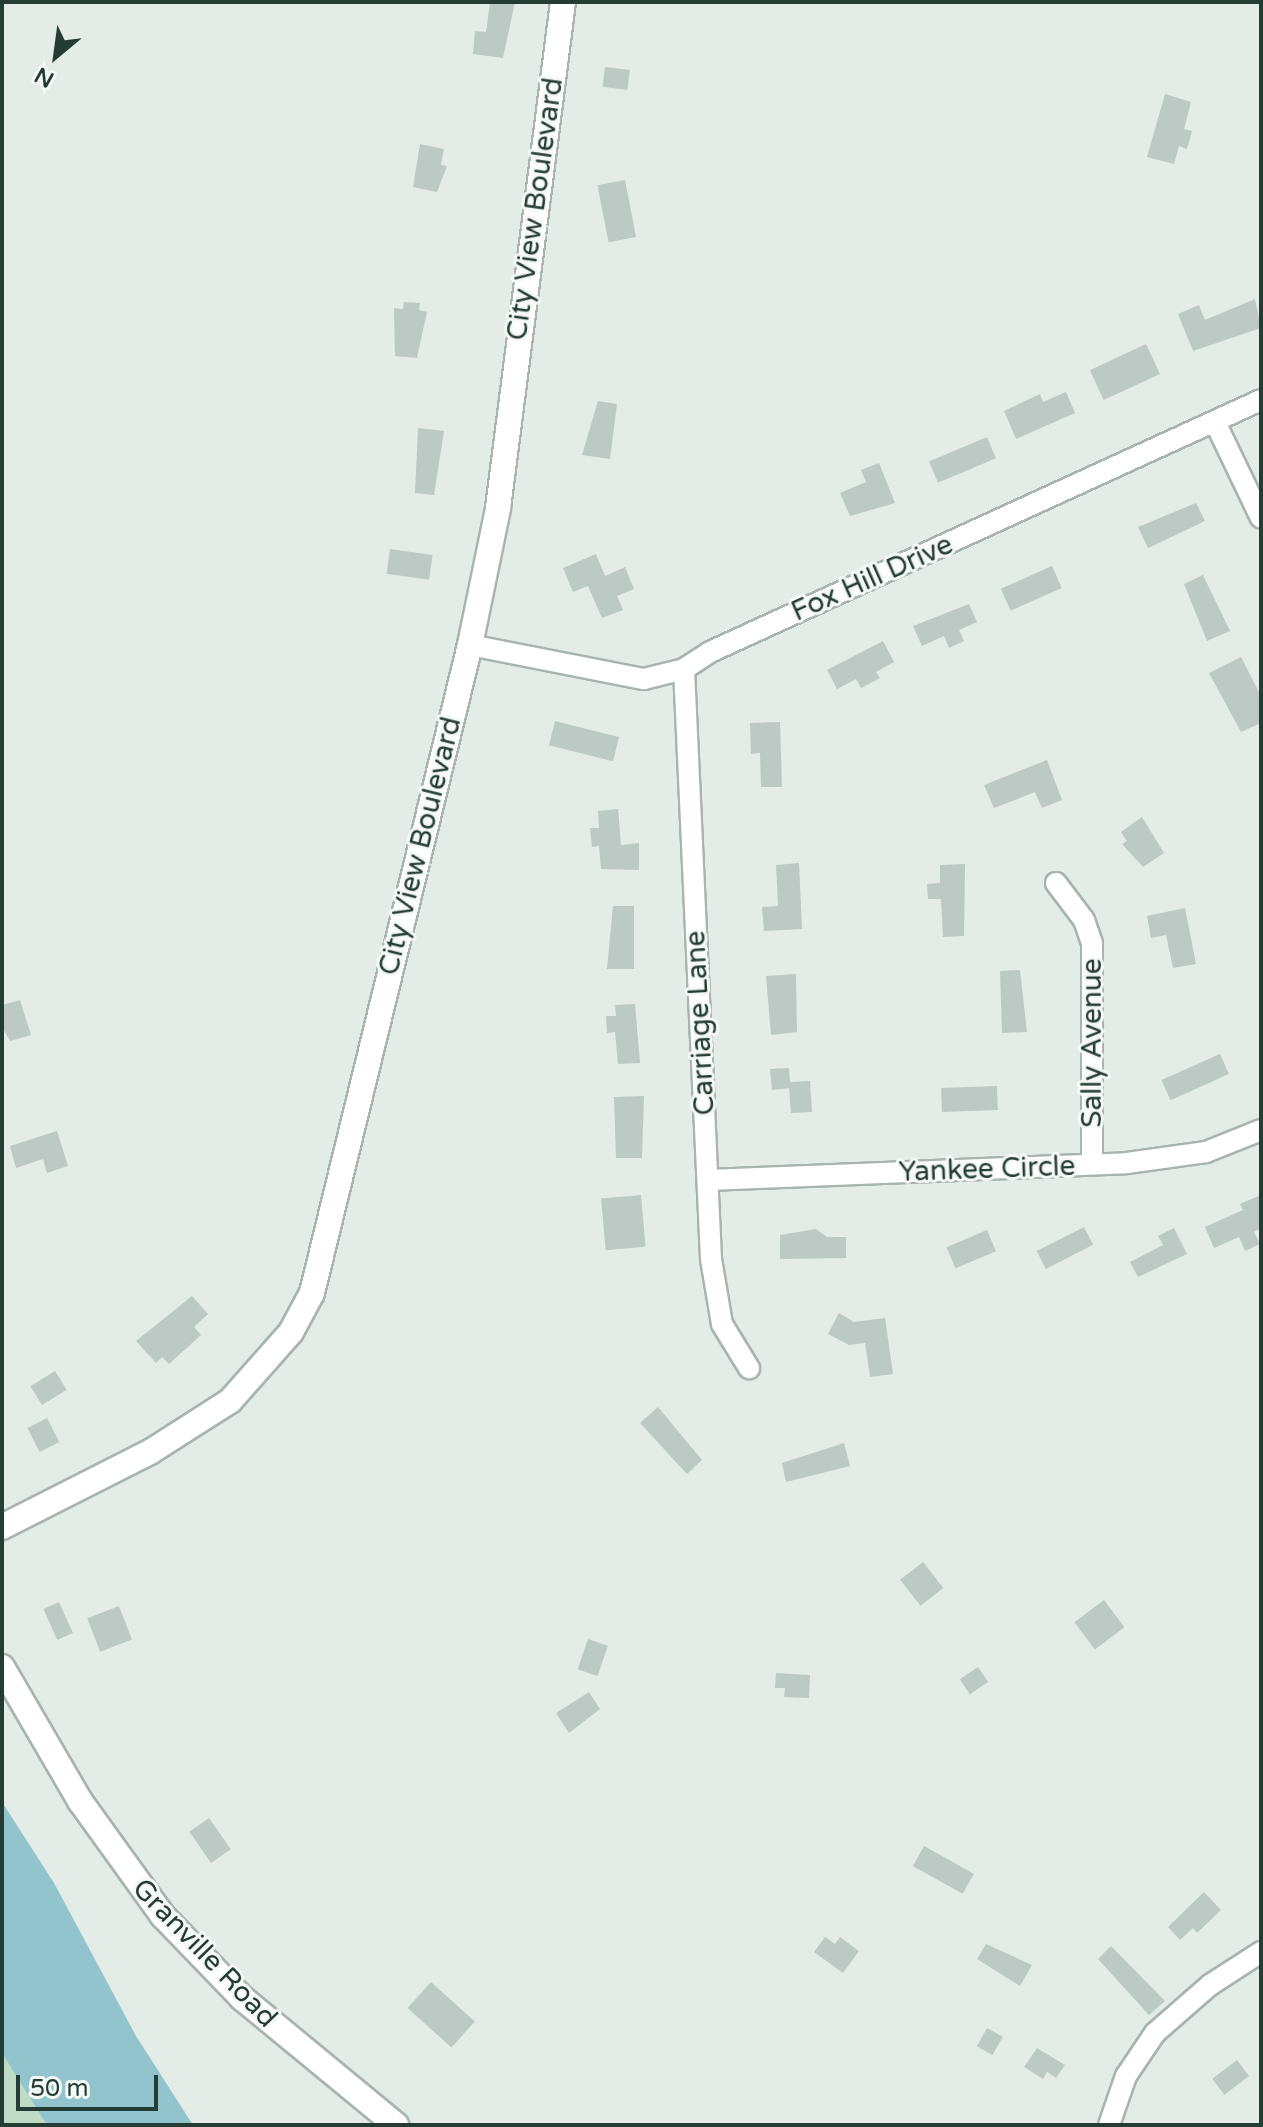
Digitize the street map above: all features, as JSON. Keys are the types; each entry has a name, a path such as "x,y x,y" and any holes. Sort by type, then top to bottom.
{"street":[{"name":"City View Boulevard","path":"2,1527 150,1452 230,1401 291,1332 312,1293 470,645 498,508 563,2"},
{"name":"Fox Hill Drive","path":"470,645 644,679 684,669 710,652 1261,400"},
{"path":"1215,422 1261,518"},
{"name":"Carriage Lane","path":"684,669 711,1259 722,1324 749,1368"},
{"name":"Sally Avenue","path":"1056,883 1084,920 1092,943 1092,1164"},
{"name":"Yankee Circle","path":"708,1180 1092,1164 1191,1155 1261,1130"},
{"name":"Granville Road","path":"2,1667 88,1814 163,1916 242,1998 396,2125"},
{"path":"1109,2125 1126,2076 1155,2033 1210,1985 1261,1952"}],"green space":[{"path":"2,2053 20,2078 47,2125 2,2125"}],"water":[{"path":"2,1802 54,1883 136,2036 193,2125 47,2125 2,2053"}],"building":[{"path":"490,2 515,2 503,58 473,54 475,31 486,32"},
{"path":"605,67 630,70 627,90 603,87"},
{"path":"1165,94 1191,102 1184,129 1192,131 1187,149 1179,146 1174,164 1147,157"},
{"path":"420,144 444,149 441,165 447,166 437,192 413,187"},
{"path":"625,180 636,237 609,242 598,185"},
{"path":"1255,299 1261,328 1193,351 1178,314 1199,305 1205,320"},
{"path":"404,302 420,303 419,310 427,312 417,358 395,356 394,308 403,309"},
{"path":"1146,344 1160,374 1104,400 1090,370"},
{"path":"1066,392 1075,413 1016,439 1004,411 1040,394 1043,402"},
{"path":"598,401 617,404 610,459 582,455"},
{"path":"418,428 444,431 434,495 415,493"},
{"path":"987,437 996,458 938,483 929,462"},
{"path":"879,463 895,503 850,516 840,493 866,482 861,470"},
{"path":"1196,503 1205,521 1148,548 1138,527"},
{"path":"390,549 433,555 429,580 387,574"},
{"path":"596,554 605,576 625,567 634,589 617,596 623,610 602,618 588,586 573,592 563,568"},
{"path":"1052,566 1062,588 1011,611 1001,589"},
{"path":"1203,575 1230,631 1207,641 1184,584"},
{"path":"969,604 977,622 959,630 964,641 949,648 944,636 922,646 913,626"},
{"path":"883,641 894,662 876,672 880,678 861,688 856,679 837,689 827,670"},
{"path":"1241,657 1261,696 1261,723 1241,732 1209,673"},
{"path":"555,721 619,737 613,761 549,745"},
{"path":"780,722 782,787 761,787 760,753 751,754 750,723"},
{"path":"1047,760 1062,800 1042,808 1035,792 994,808 984,785"},
{"path":"618,809 621,845 639,843 639,870 601,869 599,846 592,847 590,828 599,828 598,811"},
{"path":"1142,817 1164,853 1143,867 1122,844 1127,841 1121,832"},
{"path":"799,863 802,929 764,931 762,907 778,906 776,865"},
{"path":"965,864 964,936 943,937 941,899 928,899 927,884 940,883 940,865"},
{"path":"613,906 634,906 634,969 607,969"},
{"path":"1185,908 1196,964 1173,968 1166,935 1151,938 1147,916"},
{"path":"1020,970 1027,1032 1002,1033 1000,971"},
{"path":"796,974 797,1032 771,1035 766,976"},
{"path":"20,1000 31,1035 10,1041 2,1027 2,1005"},
{"path":"635,1004 640,1063 618,1064 615,1032 607,1033 606,1016 616,1016 615,1005"},
{"path":"1220,1054 1229,1074 1170,1100 1162,1080"},
{"path":"789,1068 790,1082 810,1081 812,1112 791,1113 789,1088 772,1090 770,1069"},
{"path":"997,1086 998,1110 942,1112 941,1088"},
{"path":"644,1096 642,1158 616,1158 614,1097"},
{"path":"57,1131 68,1166 47,1173 43,1159 16,1168 10,1146"},
{"path":"641,1195 646,1247 606,1250 601,1198"},
{"path":"1261,1195 1261,1228 1254,1232 1260,1244 1245,1251 1239,1237 1214,1248 1205,1227 1243,1210 1240,1204"},
{"path":"1084,1227 1093,1245 1046,1269 1037,1251"},
{"path":"1174,1228 1187,1254 1138,1277 1130,1262 1163,1245 1158,1236"},
{"path":"816,1229 827,1237 846,1237 846,1258 780,1259 780,1235"},
{"path":"987,1230 996,1251 955,1268 946,1247"},
{"path":"192,1296 208,1314 194,1327 201,1335 169,1364 162,1357 156,1363 136,1341"},
{"path":"839,1313 854,1322 885,1318 893,1374 870,1377 865,1343 849,1345 828,1334"},
{"path":"55,1371 67,1390 42,1405 30,1386"},
{"path":"658,1407 702,1460 687,1474 640,1423"},
{"path":"47,1418 59,1442 40,1452 27,1428"},
{"path":"844,1443 850,1466 786,1482 782,1463"},
{"path":"923,1562 943,1588 920,1606 900,1580"},
{"path":"1104,1600 1124,1627 1095,1649 1074,1622"},
{"path":"59,1602 73,1633 57,1640 43,1609"},
{"path":"119,1606 132,1640 100,1652 87,1618"},
{"path":"588,1639 608,1646 597,1676 578,1669"},
{"path":"978,1667 988,1682 970,1694 960,1679"},
{"path":"776,1673 810,1675 809,1698 784,1697 785,1688 775,1688"},
{"path":"589,1692 600,1709 569,1733 556,1713"},
{"path":"209,1818 231,1849 211,1863 189,1832"},
{"path":"924,1846 974,1874 963,1894 913,1866"},
{"path":"1204,1892 1221,1910 1197,1933 1193,1928 1180,1940 1168,1927"},
{"path":"825,1937 835,1944 840,1937 859,1951 843,1973 814,1952"},
{"path":"986,1944 1032,1965 1020,1986 977,1959"},
{"path":"1111,1946 1165,2001 1149,2015 1098,1959"},
{"path":"431,1982 475,2021 451,2047 408,2008"},
{"path":"987,2028 1003,2037 993,2055 977,2046"},
{"path":"1037,2048 1065,2065 1056,2078 1047,2072 1043,2079 1024,2067"},
{"path":"1237,2060 1249,2076 1224,2095 1212,2079"}]}
